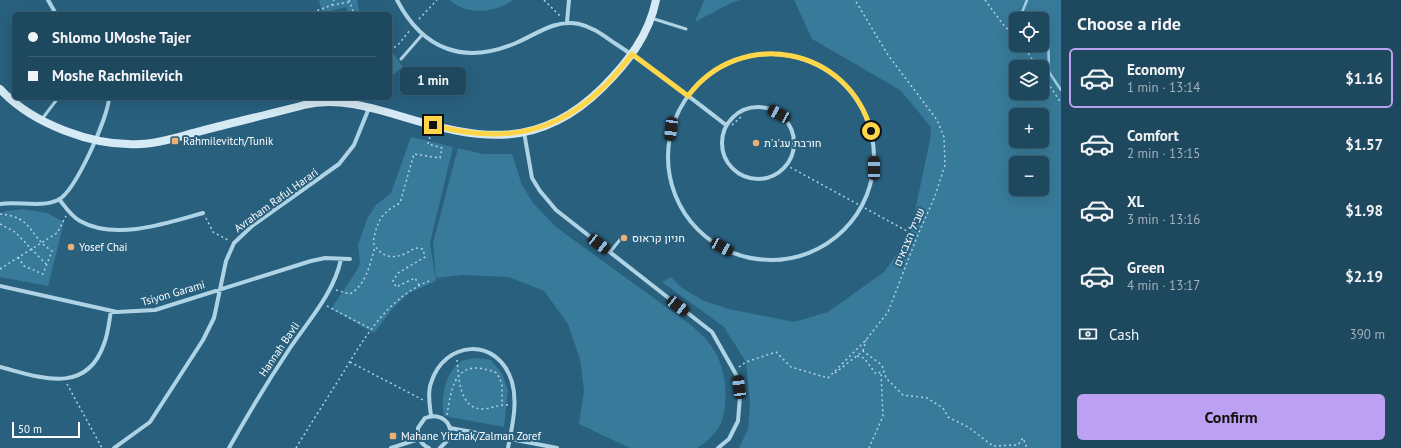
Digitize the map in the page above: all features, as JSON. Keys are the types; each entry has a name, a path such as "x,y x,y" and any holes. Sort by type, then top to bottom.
{"street":[{"path":"48,0 55,12"},
{"path":"397,0 413,26 422,35 449,50 475,54 501,48 552,26 567,22 590,27 632,54 726,125"},
{"path":"567,22 569,0"},
{"path":"13,100 23,109 42,120 78,135 97,140 130,144 156,143 312,103 335,102 369,107 433,125 476,135 504,135 524,132 549,124 578,108 611,79 643,38 656,0"},
{"path":"767,53 794,55 819,64 842,81 858,99 868,120 874,142 874,168 871,187 862,208 845,230 827,245 804,256 788,260 766,261 751,259 734,254 710,241 687,216 678,202 668,166 671,129 688,96 701,81 720,67 744,57 767,53"},
{"path":"0,89 12,99"},
{"path":"0,204 43,203 59,200 66,194 97,140 105,117 109,100"},
{"name":"Avraham Raful Harari","path":"114,448 141,430 160,410 209,330 215,313 226,261 234,243 252,226 340,164 354,145 369,107"},
{"path":"758,107 771,109 779,114 789,125 794,141 793,150 786,165 775,175 761,179 742,176 734,171 723,154 722,143 726,125 738,113 758,107"},
{"path":"524,132 532,178 540,191 556,210 712,332 738,378 740,396 738,421 729,439 718,448"},
{"path":"59,200 68,211 80,221 110,229 128,229 168,223 203,213"},
{"name":"Tsiyon Garami","path":"0,286 112,311 139,312 154,310 220,288 311,261 340,258 350,259"},
{"name":"Hannah Bavli","path":"229,448 259,395 330,289 338,272 340,258"},
{"path":"0,367 41,378 64,379 81,374 100,354 105,344 112,311"},
{"path":"431,416 429,403 430,383 438,368 456,352 467,349 484,349 495,356 502,363 511,381 514,405 508,448"},
{"path":"429,448 419,439 418,434 421,423 431,416 436,416 446,421 450,428 449,439 440,448"},
{"path":"450,428 556,448"},
{"path":"391,448 419,439"}],"lane":[{"path":"651,18 686,29"},
{"path":"401,59 422,35"},
{"path":"42,120 57,100"},
{"path":"610,252 623,236"}],"path":[{"path":"332,5 334,0"},
{"path":"392,49 398,45 436,0"},
{"path":"544,0 567,22"},
{"name":"שביל הצבאים","path":"828,378 866,340 888,312 917,236 922,228 935,196 945,165 944,138 937,120 888,55 856,0"},
{"path":"985,0 1005,27 1009,30"},
{"path":"313,12 332,5 350,1 353,12"},
{"path":"1049,85 1061,103"},
{"path":"726,125 730,128 741,117"},
{"path":"419,285 415,278 396,287 393,281 398,273 425,257 423,249 415,248 407,254 393,258 383,254 375,247 373,242 380,217 387,210 400,203 414,154 440,158 442,148 428,144 433,125"},
{"path":"786,165 862,208 917,236"},
{"path":"0,269 57,233 68,211"},
{"path":"203,213 213,232 234,243"},
{"path":"0,214 21,219 27,223 40,243 52,251 43,274 24,266 18,257"},
{"path":"0,224 16,232 46,264"},
{"path":"330,289 350,294 358,289 367,274 375,247"},
{"path":"296,448 371,329 396,302 419,285 429,281"},
{"path":"321,303 371,329"},
{"path":"734,370 746,362 776,352 791,367 828,378 863,351 866,340"},
{"path":"863,351 882,365 886,378 903,395 927,398 943,408 948,417 968,427 993,446 1018,445 1023,438 1027,448"},
{"path":"456,352 461,392 466,402 482,409 502,404 514,405"},
{"path":"857,356 864,358 876,374 881,372 883,416 869,448"},
{"path":"350,362 429,403"},
{"path":"446,421 452,386 458,375 470,369 483,368 497,373 502,384 502,404"},
{"path":"64,379 102,448"}],"shaded area":[{"path":"319,0 357,0 360,12 347,12 346,7 322,12"},
{"path":"450,0 513,0 498,8 482,11 465,9"},
{"path":"704,0 740,0 731,3 695,22"},
{"path":"794,0 1061,0 1061,448 739,448 748,429 750,404 746,362 724,327 662,282 671,277 682,288 704,301 729,309 794,322 828,312 884,272 910,235 930,140 931,127 900,90 812,39"},
{"path":"392,52 403,67 392,75"},
{"path":"411,137 453,147 430,243 436,281 409,293 393,308 374,333 331,309 357,270 360,263 358,245 367,219 376,205 391,193"},
{"path":"458,148 483,154 512,154 522,185 533,203 556,227 691,325 707,340 715,351 723,371 726,392 724,413 721,423 714,434 707,441 697,448 630,448 579,424 584,390 580,359 568,324 544,291 509,277 463,275 436,278 433,243"},
{"path":"23,209 47,213 64,222 48,286 0,277 0,214 6,211"},
{"path":"477,358 491,360 502,374 508,390 504,427 444,416 443,393 451,372 462,361"}],"waterway":[{"path":"1022,12 1027,0"},
{"path":"1049,52 1049,72 1061,90"}],"place":[{"name":"Rahmilevitch/Tunik","path":"175,141"},
{"name":"חורבת עג'ג'ת","path":"756,143"},
{"name":"חניון קראוס","path":"624,238"},
{"name":"Yosef Chai","path":"71,247"},
{"name":"Mahane Yitzhak/Zalman Zoref","path":"393,436"}],"route":[{"path":"433,125 476,135 490,136 518,133 538,128 568,115 578,108 624,65 632,54 688,96 701,81 720,67 744,57 767,53 794,55 819,64 842,81 858,99 868,120 871,131"}]}
